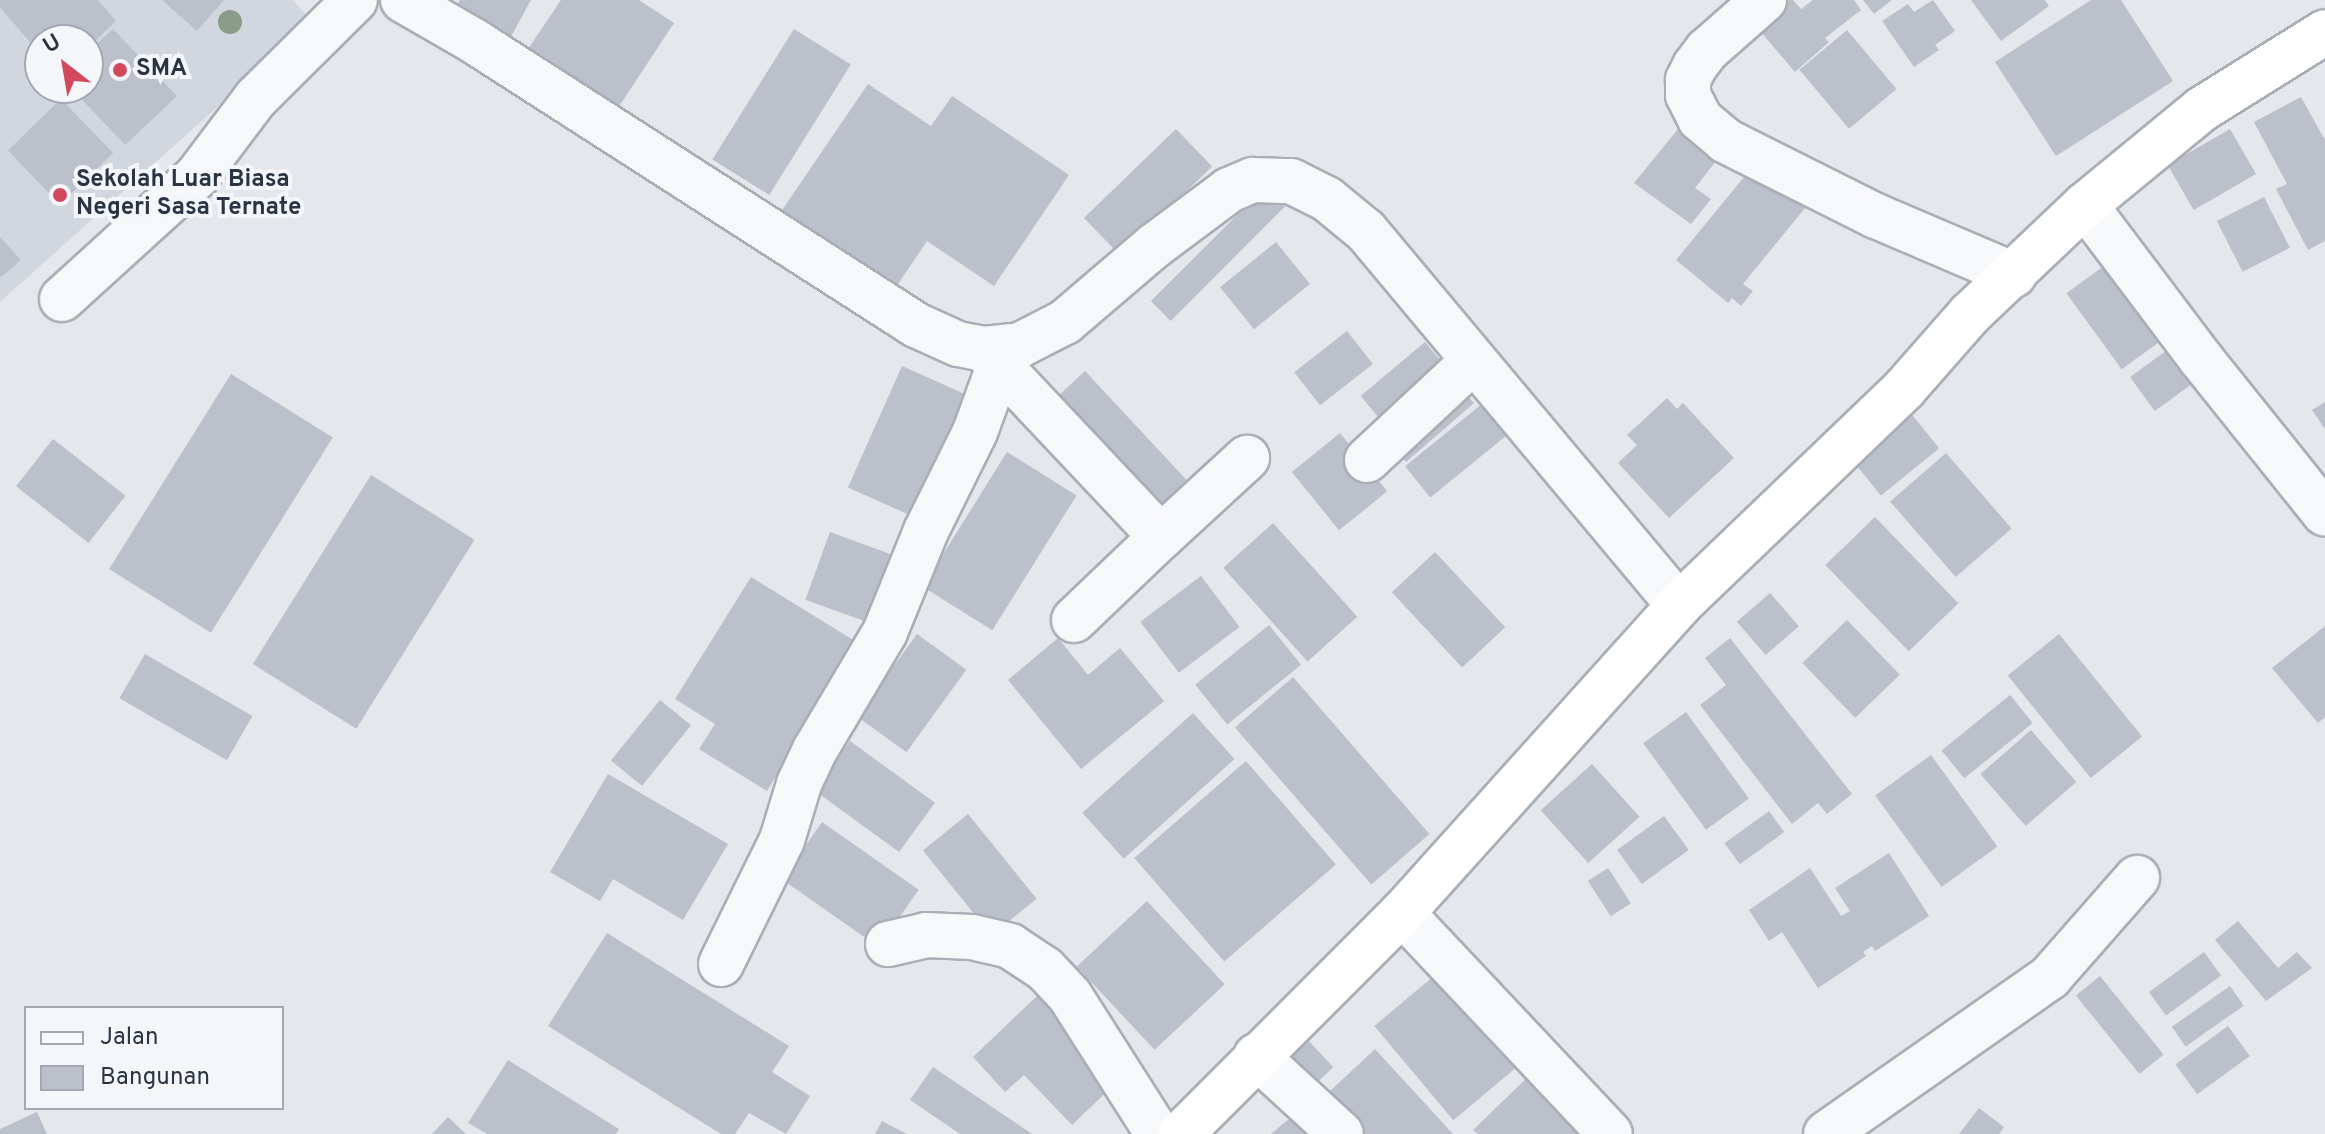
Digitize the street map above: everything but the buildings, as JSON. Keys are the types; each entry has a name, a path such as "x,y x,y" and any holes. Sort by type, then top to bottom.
{"highway":[{"path":"1181,1134 1402,913 1679,605 1905,388 1970,314 2085,205 2202,109 2325,32"}],"street":[{"path":"62,299 197,176 256,98 355,0"},
{"path":"403,0 474,41 916,325 991,357 1161,537"},
{"path":"1764,0 1707,50 1695,66 1688,80 1688,95 1700,119 1726,141 1876,216 2014,275"},
{"path":"991,357 1065,322 1209,204 1253,180 1272,178 1291,181 1327,199 1366,231 1679,605"},
{"path":"2085,205 2201,359 2325,514"},
{"path":"721,964 782,840 799,784 815,750 885,632 926,531 975,432 991,357"},
{"path":"1367,460 1473,361"},
{"path":"1074,620 1247,458"},
{"path":"1826,1134 2050,977 2137,878"},
{"path":"1402,913 1610,1134"},
{"path":"888,944 926,935 972,937 1010,946 1045,969 1070,996 1158,1134"},
{"path":"1256,1056 1341,1134"}],"shaded area":[{"name":"Sekolah Luar Biasa Negeri Sasa Ternate","path":"0,0 293,0 312,22 0,302"}],"place":[{"name":"SMA","path":"120,70"},
{"name":"Sekolah Luar Biasa Negeri Sasa Ternate","path":"60,195"}]}
